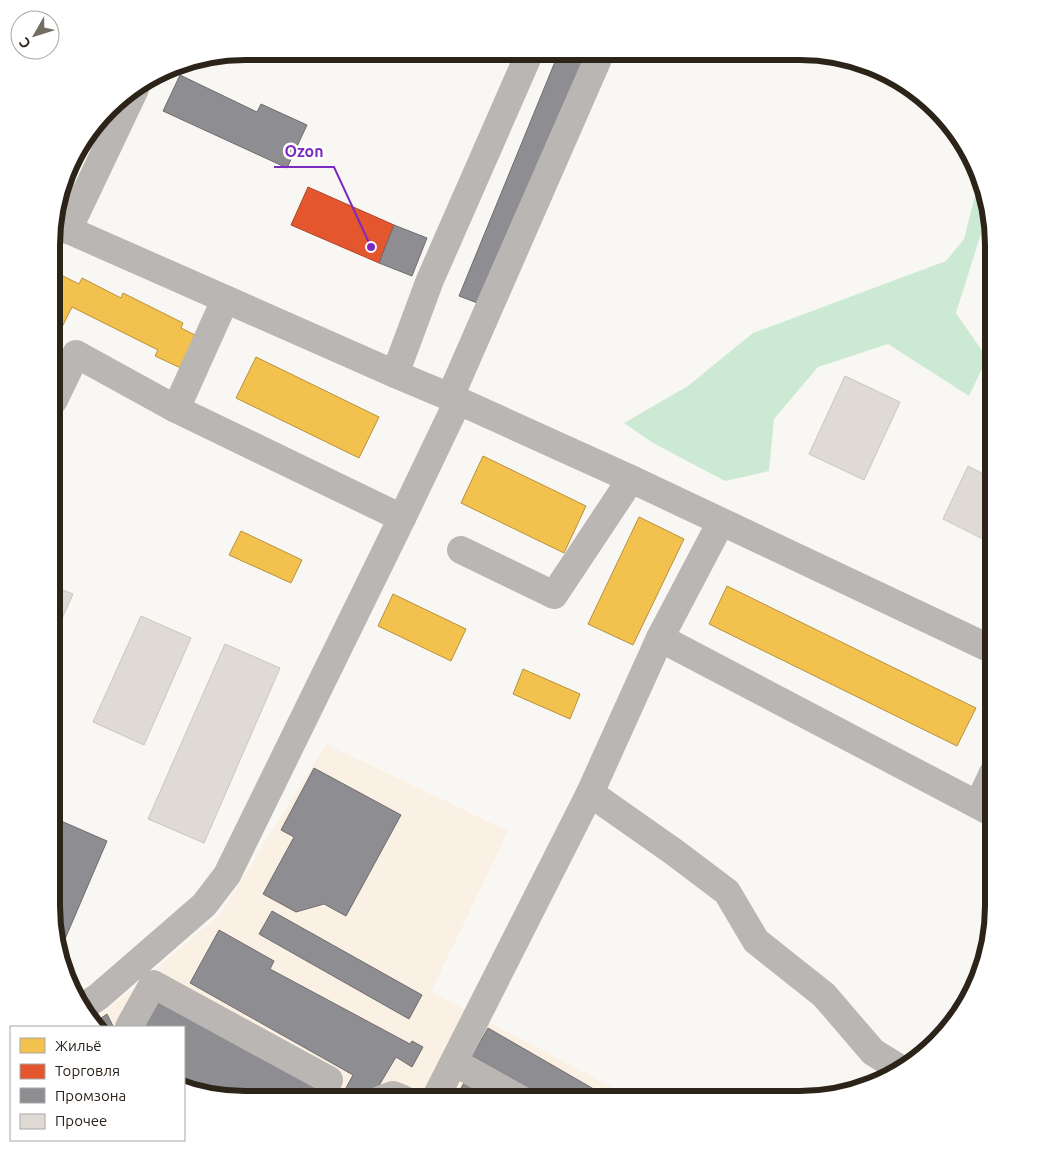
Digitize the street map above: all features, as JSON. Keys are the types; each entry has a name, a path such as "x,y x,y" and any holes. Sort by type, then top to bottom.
{"street":[{"path":"394,374 430,280 526,60"},
{"path":"88,1003 98,997 204,905 227,875 402,518 598,60"},
{"path":"129,101 62,227 454,399 985,643"},
{"path":"176,410 225,300"},
{"path":"60,387 76,354 176,410 402,518"},
{"path":"461,550 554,595 631,480"},
{"path":"439,1091 590,793 660,638 721,522"},
{"path":"660,638 985,808"},
{"path":"590,793 727,892 756,941 824,995 873,1052 894,1065"},
{"path":"130,1026 154,984 152,950"},
{"path":"154,984 329,1080"},
{"path":"454,1062 506,1091"}],"shaded area":[{"path":"326,744 508,831 431,992 620,1091 233,1091 197,1085 185,1081 185,1026 104,1026 96,1017 111,1007 220,914"}],"green space":[{"path":"976,190 984,225 956,313 985,355 985,362 969,396 888,344 818,367 774,419 769,471 725,481 653,443 624,423 688,386 753,333 946,261 964,239"}],"building: Жильё":[{"path":"60,274 79,284 82,278 121,298 123,293 183,323 181,328 201,338 185,370 155,356 158,350 72,307 60,331"},
{"path":"256,357 379,417 359,458 236,398"},
{"path":"483,456 586,506 564,553 461,503"},
{"path":"639,517 684,539 633,645 588,624"},
{"path":"241,531 302,560 291,583 229,555"},
{"path":"727,586 976,708 957,746 709,624"},
{"path":"393,594 466,629 451,661 378,626"},
{"path":"523,669 580,694 570,719 513,694"}],"building: Торговля":[{"path":"308,187 394,225 379,263 291,225"}],"building: Промзона":[{"path":"556,60 589,60 480,304 459,296"},
{"path":"180,75 257,112 261,104 307,125 287,168 163,111"},
{"path":"394,225 427,238 412,276 379,263"},
{"path":"314,768 401,815 346,916 324,904 296,912 263,894 294,837 281,830"},
{"path":"60,820 107,841 64,942 60,918"},
{"path":"272,911 422,995 409,1019 259,934"},
{"path":"219,930 274,961 270,969 410,1044 412,1041 423,1047 412,1067 396,1057 376,1091 344,1091 353,1075 190,983"},
{"path":"157,993 330,1091 233,1091 197,1085 185,1081 185,1026 139,1026"},
{"path":"107,1014 113,1026 104,1026 99,1020"},
{"path":"488,1028 597,1091 533,1091 472,1056"},
{"path":"466,1080 485,1091 459,1091"}],"building: Прочее":[{"path":"845,376 900,402 864,480 809,454"},
{"path":"968,466 985,475 985,540 943,519"},
{"path":"60,589 73,594 60,623"},
{"path":"141,616 191,638 144,745 93,722"},
{"path":"225,644 280,668 204,843 148,819"}],"place":[{"name":"Ozon","path":"371,247"}]}
